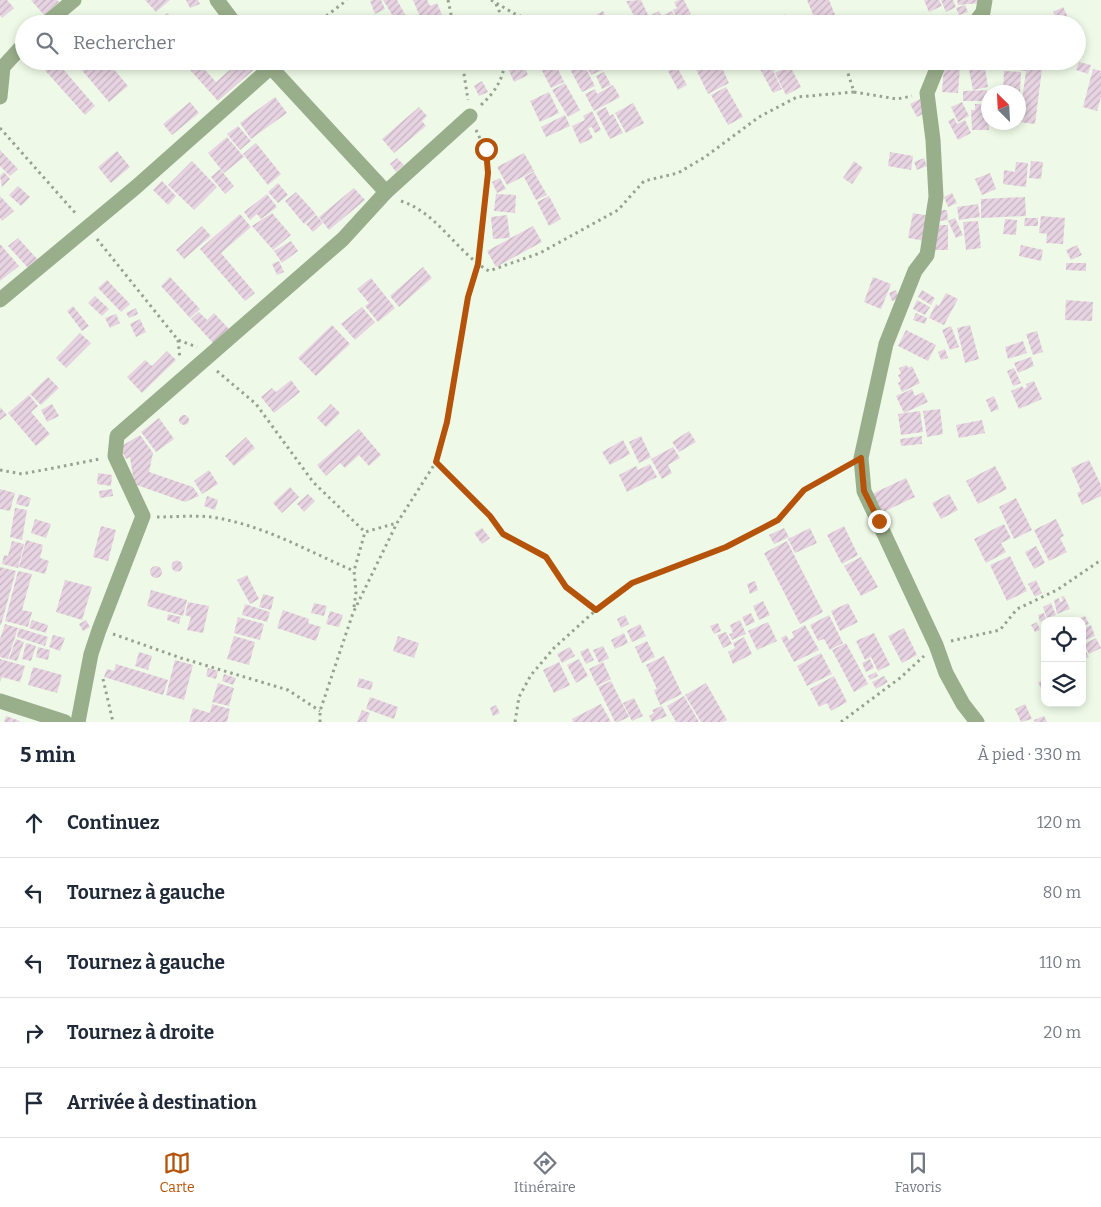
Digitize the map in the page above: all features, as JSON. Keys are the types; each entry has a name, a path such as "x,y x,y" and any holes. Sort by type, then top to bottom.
{"street":[{"path":"56,15 74,0"},
{"path":"217,0 229,15"},
{"path":"981,15 985,0"},
{"path":"0,97 1,68 15,53"},
{"path":"0,300 136,187 262,70"},
{"path":"272,70 386,192"},
{"path":"936,70 927,93 933,140 936,197 927,255 915,271 886,344 861,458 864,491 936,645 946,673 958,696 977,722"},
{"path":"78,722 91,654 143,516 115,456 117,436 343,239 386,192 470,116"},
{"path":"0,701 65,722"}],"path":[{"path":"328,15 347,0"},
{"path":"448,0 451,15"},
{"path":"491,0 518,15"},
{"path":"496,3 501,15"},
{"path":"320,722 320,711 353,613 397,523 436,462 447,422 468,297 478,264 488,173 486,149 470,116 463,70"},
{"path":"470,116 495,92 504,70"},
{"path":"847,70 854,92"},
{"path":"386,192 398,200 412,205 433,221 478,264 489,271 540,253 618,210 644,181 678,173 760,117 797,97 854,92 897,99 927,93"},
{"path":"0,128 87,226 178,340"},
{"path":"204,360 256,404 313,482 365,532"},
{"path":"0,470 22,474 115,456"},
{"path":"515,722 519,697 531,675 554,648 596,610 632,583 726,547 778,520 804,490 861,458"},
{"path":"436,462 490,516 503,534 546,557 566,587 596,610"},
{"path":"143,516 210,517 233,522 270,533 354,571"},
{"path":"365,532 397,523"},
{"path":"353,613 356,592 354,571 365,532"},
{"path":"841,722 900,678 936,645 1000,630 1017,609 1057,590 1101,560"},
{"path":"99,630 181,658 288,690 320,711"},
{"path":"91,654 104,680 113,722"}],"building":[{"path":"0,0 7,0 14,8 2,18 0,15"},
{"path":"31,0 57,0 59,2 44,15"},
{"path":"145,0 170,0 156,12"},
{"path":"186,0 198,0 200,4 190,8"},
{"path":"381,0 385,9 375,14 370,1"},
{"path":"383,0 397,0 405,15 392,15"},
{"path":"413,0 427,0 430,6 437,3 442,15 419,15"},
{"path":"641,0 648,15 634,15 626,1"},
{"path":"684,0 691,14 676,15 673,10 677,8 674,2"},
{"path":"807,0 829,0 835,15 813,15"},
{"path":"924,0 939,0 942,6 929,12"},
{"path":"941,0 953,0 956,7 946,12"},
{"path":"957,0 980,0 981,3 958,5"},
{"path":"965,5 968,12 959,15 956,8"},
{"path":"1063,7 1067,15 1054,15 1053,12"},
{"path":"603,11 605,15 596,15"},
{"path":"659,11 661,15 651,15"},
{"path":"672,11 674,15 664,15"},
{"path":"1086,64 1091,65 1088,74 1076,70 1086,70"},
{"path":"1093,69 1101,71 1101,97 1097,111 1083,107"},
{"path":"45,70 64,70 95,106 85,115"},
{"path":"82,70 115,70 128,86 109,102"},
{"path":"190,70 205,70 216,82 230,70 253,70 218,101"},
{"path":"509,70 526,70 528,75 514,82"},
{"path":"542,70 558,70 564,82 551,88"},
{"path":"571,70 587,70 595,86 582,92"},
{"path":"588,70 603,70 591,75"},
{"path":"679,70 687,85 678,90 668,71"},
{"path":"696,70 723,70 729,83 708,94"},
{"path":"761,70 775,70 773,71 782,89 773,93"},
{"path":"781,70 792,70 801,87 786,95 775,73"},
{"path":"944,70 960,70 958,93 942,92"},
{"path":"969,70 985,70 988,85 981,85 981,88 973,90"},
{"path":"1018,70 1042,70 1035,124 1026,123 1026,85 1024,85 1026,71"},
{"path":"1004,71 1021,72 1020,85 1003,85"},
{"path":"604,72 611,85 602,89 596,76"},
{"path":"482,81 488,92 479,96 474,86"},
{"path":"565,83 580,110 568,117 552,90"},
{"path":"613,85 620,97 594,111 585,94 595,89 597,94"},
{"path":"726,87 743,117 728,125 711,95"},
{"path":"981,90 981,101 963,101 963,91"},
{"path":"549,92 559,113 540,122 530,101"},
{"path":"275,97 287,113 251,139 240,123"},
{"path":"920,99 927,112 917,117 910,104"},
{"path":"190,102 199,113 172,135 163,124"},
{"path":"962,102 969,116 958,122 951,107"},
{"path":"633,103 644,123 626,133 615,113"},
{"path":"975,104 981,104 981,130 972,130 971,110 975,110"},
{"path":"419,107 427,116 422,121 426,126 394,153 382,139"},
{"path":"606,107 610,116 613,114 623,133 610,139 596,112"},
{"path":"592,111 601,130 595,133 592,127 588,128 593,138 580,144 572,126 585,120 583,116"},
{"path":"565,115 570,126 546,137 541,127"},
{"path":"954,118 957,124 965,120 971,133 958,140 948,121"},
{"path":"238,126 251,141 240,150 227,134"},
{"path":"227,137 244,157 224,173 208,153"},
{"path":"256,143 281,174 268,185 243,154"},
{"path":"0,150 18,169 10,176 0,166"},
{"path":"117,151 130,167 111,183 98,167"},
{"path":"890,152 913,156 911,170 888,166"},
{"path":"524,153 534,171 507,185 497,167"},
{"path":"397,158 404,165 396,172 390,164"},
{"path":"924,158 927,166 917,170 914,162"},
{"path":"192,161 217,187 194,210 168,185"},
{"path":"854,161 863,168 852,184 843,178"},
{"path":"1031,161 1043,162 1041,179 1029,178"},
{"path":"1016,162 1028,163 1026,187 1003,184 1004,170 1015,172"},
{"path":"220,169 234,186 225,194 211,177"},
{"path":"4,172 10,179 2,187 0,176"},
{"path":"534,172 547,195 536,200 524,177"},
{"path":"990,173 996,189 982,195 975,179"},
{"path":"500,178 506,189 497,193 492,182"},
{"path":"162,181 176,196 168,205 153,190"},
{"path":"278,183 288,195 278,203 268,192"},
{"path":"18,186 30,197 21,206 9,195"},
{"path":"354,188 365,200 329,230 319,217"},
{"path":"296,192 316,214 304,224 285,201"},
{"path":"952,193 957,203 948,207 944,197"},
{"path":"267,194 277,207 261,219 257,214 250,220 244,212"},
{"path":"496,194 516,195 515,213 494,211"},
{"path":"0,196 14,211 2,221 0,218"},
{"path":"549,196 561,219 549,226 537,202"},
{"path":"1025,197 1026,216 981,218 981,199"},
{"path":"978,204 980,217 959,220 957,207"},
{"path":"939,210 947,210 948,220 940,221"},
{"path":"272,213 291,235 273,250 252,226"},
{"path":"913,213 930,216 925,241 908,238"},
{"path":"240,214 251,227 221,253 255,293 245,301 200,249"},
{"path":"316,215 323,223 313,232 306,224"},
{"path":"507,215 510,238 493,239 491,217"},
{"path":"1041,216 1065,218 1063,244 1046,243 1047,234 1039,233"},
{"path":"955,218 963,235 956,238 948,221"},
{"path":"1025,218 1038,218 1038,226 1024,226"},
{"path":"1005,219 1017,220 1016,235 1003,234"},
{"path":"978,221 981,248 966,250 963,222"},
{"path":"935,225 948,225 948,250 934,250"},
{"path":"202,226 211,236 184,259 176,250"},
{"path":"533,226 542,242 496,267 487,251"},
{"path":"18,238 39,261 29,269 8,246"},
{"path":"291,241 298,251 282,263 274,251"},
{"path":"0,244 19,266 0,281"},
{"path":"1021,245 1043,250 1041,261 1019,256"},
{"path":"1077,245 1082,255 1071,260 1066,250"},
{"path":"279,261 284,272 277,275 272,264"},
{"path":"1066,263 1086,263 1086,271 1066,270"},
{"path":"423,267 432,278 399,307 390,296"},
{"path":"170,277 200,309 190,318 161,286"},
{"path":"873,277 891,284 881,309 864,302"},
{"path":"371,278 395,308 378,322 365,306 369,303 357,289"},
{"path":"107,280 130,304 121,312 98,288"},
{"path":"896,290 899,298 892,301 889,293"},
{"path":"922,290 935,298 931,305 918,297"},
{"path":"946,293 958,299 944,325 929,318 936,304 939,306"},
{"path":"95,296 109,309 102,316 88,303"},
{"path":"917,300 930,307 925,315 913,309"},
{"path":"1066,300 1093,302 1092,321 1065,320"},
{"path":"73,306 89,326 82,331 67,311"},
{"path":"362,307 375,322 355,340 341,324"},
{"path":"136,308 138,314 129,318 126,313"},
{"path":"199,312 207,320 214,313 229,329 213,343 191,319"},
{"path":"916,313 927,318 925,324 913,320"},
{"path":"116,314 120,323 110,328 105,318"},
{"path":"140,319 146,332 136,337 130,324"},
{"path":"332,325 350,344 316,376 298,358"},
{"path":"970,325 979,359 965,363 957,328"},
{"path":"951,326 959,347 950,350 942,330"},
{"path":"906,330 936,345 928,361 898,346"},
{"path":"1037,331 1043,352 1033,355 1026,334"},
{"path":"80,333 91,343 66,368 56,358"},
{"path":"1023,341 1027,353 1008,359 1005,347"},
{"path":"945,349 948,358 941,360 938,352"},
{"path":"167,351 176,360 142,393 127,377 145,360 152,366"},
{"path":"1031,357 1034,366 1018,373 1014,363"},
{"path":"907,365 908,368 912,366 920,383 902,392 898,383 901,381 898,375 901,374 899,368"},
{"path":"1014,368 1021,383 1013,386 1007,371"},
{"path":"48,377 59,388 41,405 30,394"},
{"path":"291,380 300,392 274,413 261,397 272,388 276,392"},
{"path":"1034,381 1042,399 1019,409 1011,391 1022,386 1024,389 1027,387 1026,384"},
{"path":"912,389 915,396 923,392 928,402 904,413 896,396"},
{"path":"29,395 38,406 31,412 50,434 36,446 8,413"},
{"path":"994,396 999,409 991,412 986,400"},
{"path":"52,404 59,416 47,422 41,410"},
{"path":"331,404 340,413 326,427 317,418"},
{"path":"0,407 7,415 0,420"},
{"path":"940,409 943,434 927,437 923,411"},
{"path":"920,411 923,432 901,435 898,414"},
{"path":"182,415 186,415 189,420 188,424 182,425 179,422 179,418"},
{"path":"159,418 174,439 156,452 141,432"},
{"path":"982,420 985,433 959,438 956,425"},
{"path":"359,429 381,455 369,466 359,455 345,468 340,463 326,476 317,465"},
{"path":"689,431 696,442 679,452 672,442"},
{"path":"140,435 153,453 149,472 193,487 199,496 185,502 134,484 130,457 126,459 120,447"},
{"path":"641,436 651,457 639,463 629,442"},
{"path":"922,436 922,444 901,446 900,439"},
{"path":"246,437 255,448 234,466 225,456"},
{"path":"623,440 630,454 610,465 602,452"},
{"path":"673,447 680,458 668,465 672,473 662,479 651,459"},
{"path":"1089,460 1101,485 1101,496 1082,505 1077,493 1081,491 1071,468"},
{"path":"650,464 657,477 627,492 619,475 636,466 638,470"},
{"path":"995,466 1007,489 978,504 966,481"},
{"path":"209,470 218,484 202,494 194,481"},
{"path":"98,473 112,475 111,486 97,484"},
{"path":"906,478 915,497 881,513 872,494"},
{"path":"290,487 299,497 282,513 273,503"},
{"path":"0,489 15,493 10,511 0,509"},
{"path":"112,489 113,496 100,498 99,491"},
{"path":"19,494 31,498 28,507 16,504"},
{"path":"308,494 315,501 304,512 297,504"},
{"path":"949,494 958,510 941,519 932,503"},
{"path":"207,496 218,500 215,510 204,506"},
{"path":"1016,498 1032,530 1014,539 999,507"},
{"path":"15,508 27,510 22,540 10,537"},
{"path":"35,519 51,524 46,538 31,533"},
{"path":"1056,519 1064,536 1060,538 1067,552 1049,561 1034,530"},
{"path":"1004,524 1011,538 1001,543 1006,552 986,563 974,539"},
{"path":"101,526 116,530 108,561 93,557"},
{"path":"844,526 858,555 842,564 827,535"},
{"path":"482,528 490,538 482,544 474,533"},
{"path":"784,528 789,537 774,544 769,535"},
{"path":"810,528 817,543 795,553 788,539"},
{"path":"26,540 43,545 40,558 49,561 45,574 19,567"},
{"path":"12,541 24,544 18,568 2,564 4,555 8,556"},
{"path":"787,541 823,612 800,624 764,553"},
{"path":"1036,546 1045,563 1034,569 1025,552"},
{"path":"1010,556 1027,591 1007,601 990,565"},
{"path":"861,557 878,587 861,596 844,566"},
{"path":"177,560 183,566 177,572 171,566"},
{"path":"158,566 161,567 161,577 154,578 151,577 150,570 151,567"},
{"path":"0,567 16,571 1,625 0,625"},
{"path":"18,571 32,574 22,610 32,612 28,627 5,621"},
{"path":"247,575 259,599 250,604 237,580"},
{"path":"65,580 92,587 82,620 56,612"},
{"path":"1036,580 1042,593 1035,597 1028,584"},
{"path":"755,581 758,590 750,594 747,584"},
{"path":"151,590 187,600 183,616 147,606"},
{"path":"263,594 274,597 271,610 259,607"},
{"path":"1064,596 1070,609 1057,614 1054,600 1059,598 1060,602 1063,601 1061,597"},
{"path":"763,601 770,615 759,620 753,606"},
{"path":"188,602 209,606 203,633 187,630 191,617 185,615"},
{"path":"314,603 327,606 324,616 311,613"},
{"path":"848,603 858,622 840,631 831,611"},
{"path":"1051,603 1056,615 1047,617 1043,607"},
{"path":"245,604 270,612 267,622 242,615"},
{"path":"283,610 309,619 308,623 321,627 316,641 277,628"},
{"path":"330,611 343,615 339,627 326,624"},
{"path":"751,613 755,622 746,626 742,617"},
{"path":"1044,613 1045,617 1041,617 1040,622 1038,615"},
{"path":"168,614 181,617 179,624 167,620"},
{"path":"625,615 629,624 621,628 617,619"},
{"path":"829,615 843,643 830,650 824,639 818,641 810,625"},
{"path":"238,617 264,624 260,640 234,633"},
{"path":"32,620 48,625 46,633 29,628"},
{"path":"86,620 90,627 83,631 79,624"},
{"path":"740,620 746,634 732,640 729,634 733,633 730,625"},
{"path":"768,622 777,641 757,650 748,631"},
{"path":"1037,622 1040,630 1035,632 1031,625"},
{"path":"718,623 721,631 714,634 710,626"},
{"path":"5,624 18,628 8,659 0,657 0,639"},
{"path":"640,624 646,636 632,642 627,631"},
{"path":"805,625 819,650 794,662 781,638 786,635 789,640 794,637 792,632"},
{"path":"1091,625 1095,636 1086,640 1086,627"},
{"path":"19,628 48,637 45,646 17,637"},
{"path":"904,628 917,655 902,663 888,636"},
{"path":"726,632 732,644 723,648 717,635"},
{"path":"624,633 628,643 615,649 611,640"},
{"path":"874,633 890,665 878,671 871,657 865,660 856,641"},
{"path":"53,635 65,638 60,651 49,647"},
{"path":"234,636 255,642 249,665 227,659"},
{"path":"398,636 419,643 414,658 393,651"},
{"path":"744,637 752,654 733,664 728,652 735,648 733,643"},
{"path":"1096,638 1101,648 1089,654 1086,643"},
{"path":"16,639 24,642 17,661 9,659"},
{"path":"647,641 655,657 642,663 635,647"},
{"path":"26,643 36,646 31,661 22,659"},
{"path":"846,643 868,684 854,692 832,650"},
{"path":"603,646 609,658 599,663 593,650"},
{"path":"38,647 50,650 48,660 36,657"},
{"path":"570,647 575,656 562,663 557,654"},
{"path":"588,648 594,660 586,664 580,652"},
{"path":"139,652 152,656 148,670 135,666"},
{"path":"821,653 832,674 807,686 797,666"},
{"path":"664,656 682,694 660,705 654,690 657,689 646,665"},
{"path":"0,659 25,666 20,682 2,677 0,682"},
{"path":"579,659 588,676 576,683 567,665"},
{"path":"870,659 874,668 866,672 862,663"},
{"path":"175,660 193,665 184,700 166,695"},
{"path":"559,662 570,685 554,693 543,670"},
{"path":"603,662 611,679 597,686 589,669"},
{"path":"116,664 168,680 163,695 104,677 107,669 114,671"},
{"path":"33,667 62,675 57,693 28,685"},
{"path":"208,668 218,671 216,679 206,676"},
{"path":"876,672 878,676 870,680 868,676"},
{"path":"224,674 236,678 233,685 222,681"},
{"path":"834,676 847,702 831,711 827,703 819,707 810,689"},
{"path":"884,676 888,682 876,689 872,682"},
{"path":"359,678 373,682 371,690 357,687"},
{"path":"611,681 629,717 618,722 615,722 598,687"},
{"path":"218,683 234,688 229,706 212,702"},
{"path":"706,683 727,720 723,722 701,722 685,695"},
{"path":"684,696 699,722 676,722 667,706"},
{"path":"370,697 398,707 394,719 366,709"},
{"path":"634,698 643,716 632,721 623,703"},
{"path":"212,704 230,709 227,722 189,722 193,708 210,713"},
{"path":"601,704 611,722 573,722 572,719"},
{"path":"1025,704 1032,719 1021,722 1015,709"},
{"path":"496,705 500,713 493,716 490,708"},
{"path":"662,706 667,716 652,722 649,716 654,713 652,710"},
{"path":"362,710 370,713 366,722 357,722"},
{"path":"6,716 20,721 4,722"},
{"path":"1044,716 1047,722 1035,722 1034,720"}],"route":[{"path":"486,149 488,173 478,264 468,297 447,422 436,462 490,516 503,534 546,557 566,587 596,610 632,583 726,547 778,520 804,490 861,458 864,491 879,521"}]}
